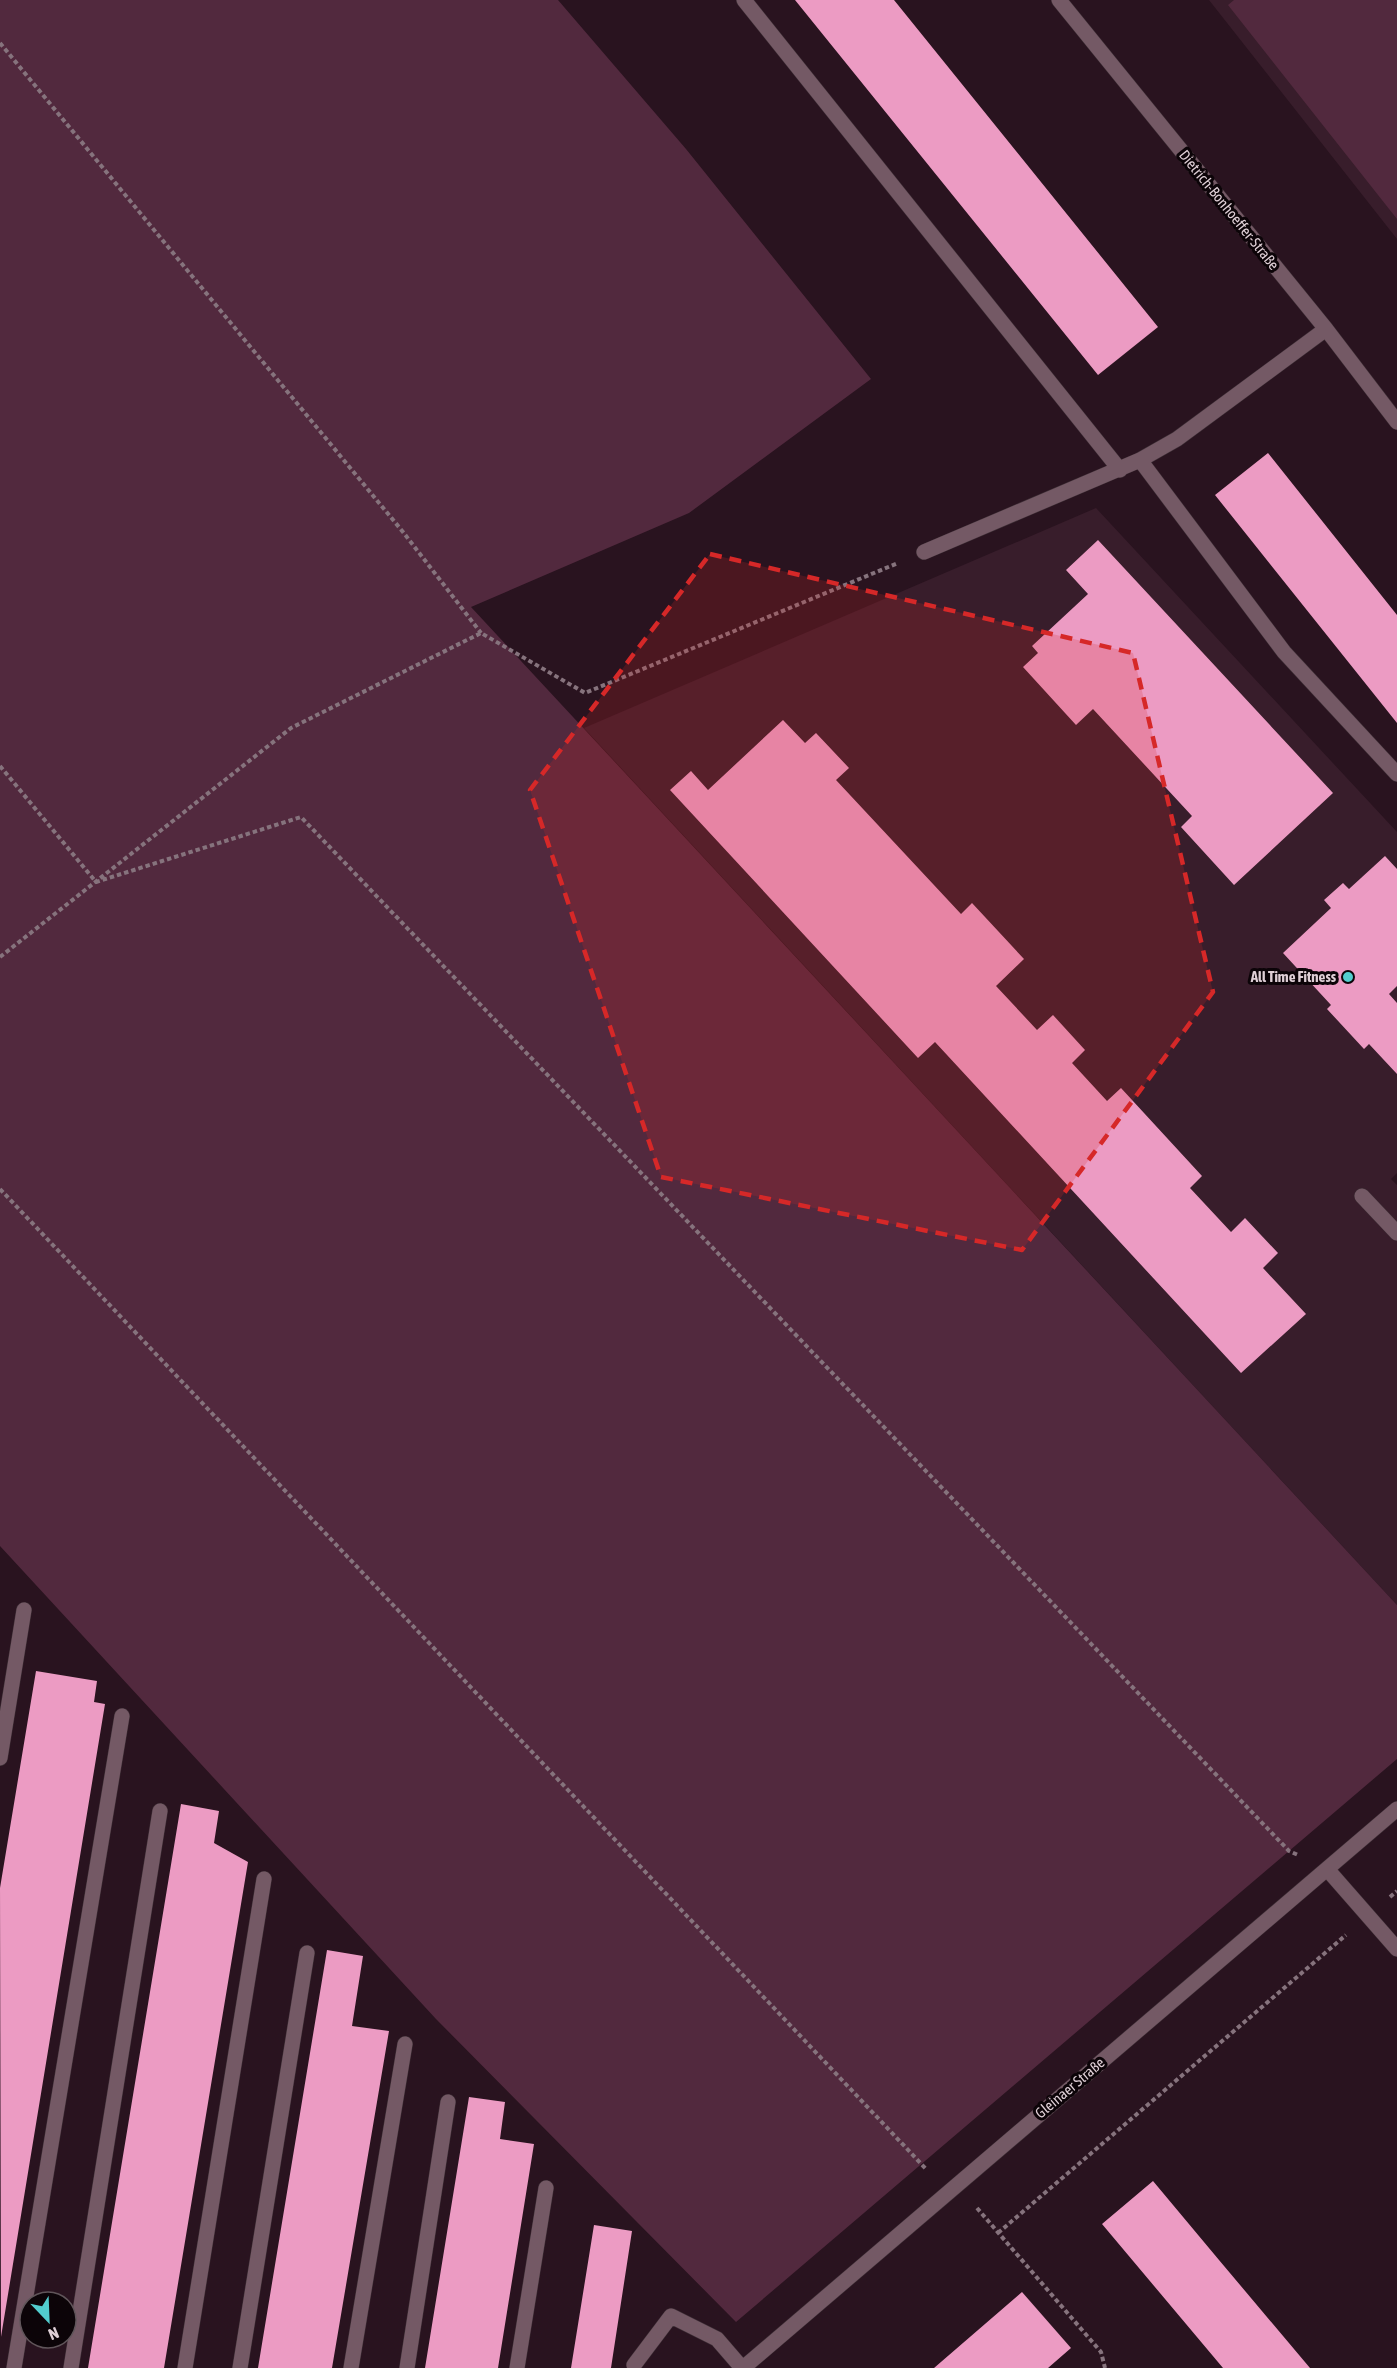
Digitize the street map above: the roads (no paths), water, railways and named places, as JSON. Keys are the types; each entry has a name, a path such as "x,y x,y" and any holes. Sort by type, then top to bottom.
{"street":[{"path":"744,0 1120,470"},
{"name":"Dietrich-Bonhoeffer-Straße","path":"1059,0 1326,329 1397,422"},
{"path":"924,552 1140,460 1177,439 1326,329"},
{"path":"1140,460 1284,652 1397,774"},
{"path":"1362,1196 1397,1233"},
{"path":"0,1758 24,1610"},
{"path":"14,2368 122,1716"},
{"name":"Gleinaer Straße","path":"742,2368 1397,1809"},
{"path":"71,2368 160,1811"},
{"path":"1326,1869 1397,1949"},
{"path":"185,2368 264,1878"},
{"path":"240,2368 307,1953"},
{"path":"351,2368 405,2044"},
{"path":"407,2368 448,2102"},
{"path":"517,2368 546,2188"},
{"path":"634,2365 671,2316 717,2339 742,2368"}],"place":[{"name":"All Time Fitness","path":"1348,977"}]}
